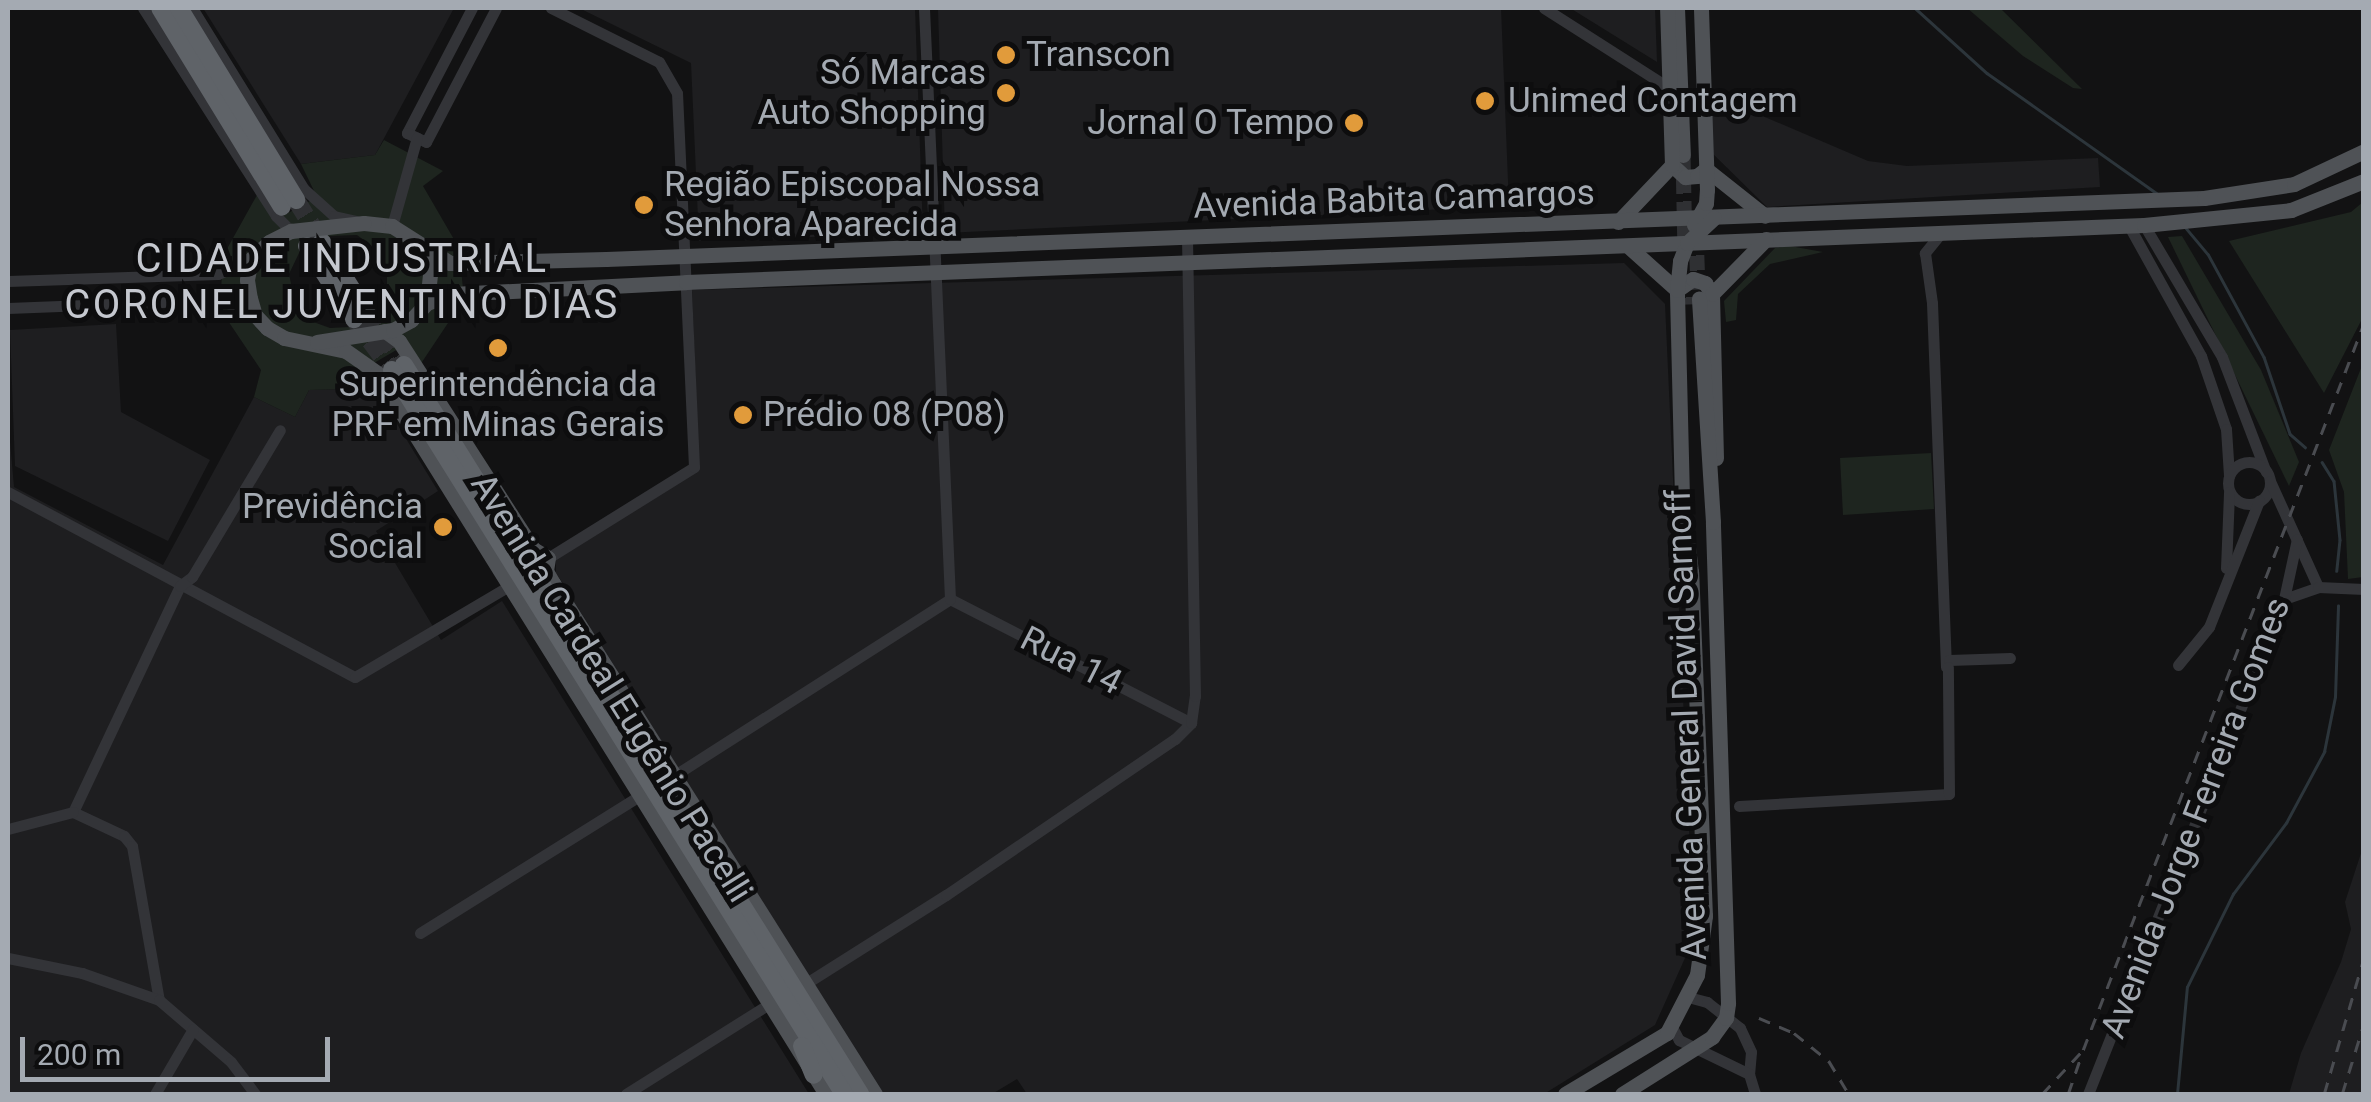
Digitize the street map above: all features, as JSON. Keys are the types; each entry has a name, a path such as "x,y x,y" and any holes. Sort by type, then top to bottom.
{"highway":[{"path":"160,8 289,204 179,8"},
{"path":"315,244 360,316"},
{"name":"Avenida Cardeal Eugênio Pacelli","path":"844,1094 398,368 860,1094"},
{"path":"761,961 814,1076"},
{"path":"805,984 828,1044"}],"main road":[{"path":"1667,8 1669,88 1683,158"},
{"path":"1618,222 1683,158 1678,8"},
{"path":"1688,8 1683,158 1679,174 1691,178 1706,168"},
{"path":"1694,297 1680,262 1707,218 1701,8"},
{"name":"Avenida Babita Camargos","path":"422,248 450,263 2127,202 2258,192 2317,176 2364,151"},
{"path":"1706,168 1765,216"},
{"name":"Avenida Babita Camargos","path":"427,303 452,294 686,282 2138,225 2253,216 2312,204 2364,180"},
{"path":"2127,202 2138,225"},
{"path":"1900,234 1894,224 1902,210"},
{"path":"1670,244 1707,218"},
{"path":"364,223 392,226 422,248 430,274 427,303 411,320 385,331 317,342 284,338 255,315 247,280 251,260 291,231 364,223"},
{"path":"1694,297 1766,239"},
{"path":"1629,247 1694,297"},
{"name":"Avenida General David Sarnoff","path":"1694,297 1712,522 1726,1018"},
{"name":"Avenida General David Sarnoff","path":"1565,1094 1672,1027 1697,974 1705,916 1689,530 1682,498 1694,297"},
{"name":"Avenida Cardeal Eugênio Pacelli","path":"385,331 399,342 532,550 548,558 546,572 875,1094"},
{"name":"Avenida Cardeal Eugênio Pacelli","path":"317,342 346,351 378,373 826,1094"},
{"path":"1622,1094 1699,1048 1726,1018"}],"street":[{"path":"143,8 276,216 291,231"},
{"path":"192,8 304,189 334,216 364,223"},
{"path":"472,8 407,133 426,142 496,8"},
{"path":"548,558 694,466 677,93 659,62 550,8"},
{"path":"676,776 950,599 924,8"},
{"path":"1544,8 1669,88"},
{"path":"392,226 416,138"},
{"path":"2138,225 2222,357 2267,475 2318,588"},
{"path":"2138,225 2202,356 2227,434 2229,552 2224,587"},
{"path":"1739,806 1950,794 1948,665 1926,253 1941,233"},
{"path":"805,984 946,895 1175,739 1191,723 1196,696 1187,236"},
{"path":"8,281 218,274 251,260"},
{"path":"8,308 220,300 255,315"},
{"path":"73,812 180,586 192,577 280,430"},
{"path":"2229,483 2246,463 2267,475"},
{"path":"2178,665 2209,628 2261,500 2267,475"},
{"path":"2229,483 2242,503 2261,500 2284,510"},
{"path":"8,492 355,676 509,586"},
{"name":"Avenida Jorge Ferreira Gomes","path":"2088,1094 2284,599 2296,540"},
{"path":"2284,599 2318,588 2364,588"},
{"name":"Rua 14","path":"950,599 1191,723"},
{"path":"1948,665 2010,658"},
{"path":"420,933 639,796"},
{"path":"8,829 73,812 124,836 132,846 159,1000"},
{"path":"8,958 82,974 159,1000 231,1062 255,1094"},
{"path":"1688,997 1707,1002 1740,1028 1747,1042 1755,1094"},
{"path":"626,1094 770,1004"},
{"path":"1672,1027 1678,1040 1749,1074"},
{"path":"154,1094 193,1029"}],"shaded area":[{"path":"203,8 454,8 375,155 301,164"},
{"path":"579,8 915,8 923,233 699,241 691,63"},
{"path":"938,8 1501,8 1509,206 945,233"},
{"path":"1570,8 1655,8 1657,62"},
{"path":"1967,8 2000,8 2082,89 2073,88 2023,56"},
{"path":"1711,94 1868,161 1907,166 2098,158 2100,187 1767,207 1711,152"},
{"path":"384,140 443,171 423,186 459,248 464,299 420,365 405,345 374,363 375,388 309,390 295,417 254,397 261,370 220,309 223,256 257,195 281,217 317,197 301,164 375,155","holes":["357,235 378,251 387,269 387,293 378,314 350,327 330,328 308,320 294,298 289,274 300,251 329,236"]},
{"path":"2363,202 2363,317 2324,393 2229,241 2351,212"},
{"path":"2182,236 2261,370 2299,462 2289,486 2168,237"},
{"path":"1790,246 1823,252 1770,264 1738,294 1736,320 1726,322 1724,301 1775,248"},
{"path":"1624,263 1665,304 1694,938 1655,1025 1544,1094 1027,1094 1017,1079 992,1094 883,1094 556,573 556,559 699,470 692,290"},
{"path":"116,324 121,412 210,460 168,541 15,466 10,330"},
{"path":"2363,363 2363,577 2348,579 2344,492 2329,450"},
{"path":"375,388 438,491 376,531 441,640 502,601 809,1094 8,1094 8,418 14,487 163,565 254,397 295,417 309,390"},
{"path":"1931,453 1934,509 1843,515 1840,458"},
{"path":"2363,847 2363,1086 2360,1094 2289,1094 2301,1053 2341,962 2351,929 2345,902"}],"waterway":[{"path":"1915,8 1987,73 2159,195"},
{"path":"2186,228 2208,254 2264,357 2290,434 2305,447"},
{"path":"2322,462 2334,481 2340,540 2337,571"},
{"path":"2177,1094 2187,987 2233,894 2286,823 2324,752 2335,697 2338,606"}],"tunnel":[{"path":"1683,155 1685,251"},
{"path":"296,200 322,242"},
{"path":"1696,232 1698,289"},
{"path":"1686,274 1687,304"},
{"path":"366,312 404,365"},
{"path":"354,319 392,370"}],"railway":[{"path":"2042,1094 2083,1050 2364,323"},
{"path":"2324,1094 2364,957"},
{"path":"1759,1018 1794,1033 1829,1061 1849,1094"},
{"path":"2342,1094 2364,1023"},
{"path":"2068,1094 2081,1057"}],"place":[{"name":"Transcon","path":"1006,55"},
{"name":"Só Marcas Auto Shopping","path":"1006,93"},
{"name":"Unimed Contagem","path":"1485,101"},
{"name":"Jornal O Tempo","path":"1354,123"},
{"name":"Região Episcopal Nossa Senhora Aparecida","path":"644,205"},
{"name":"Superintendência da PRF em Minas Gerais","path":"498,348"},
{"name":"Prédio 08 (P08)","path":"743,415"},
{"name":"Previdência Social","path":"443,527"}],"district":[{"name":"CIDADE INDUSTRIAL CORONEL JUVENTINO DIAS","path":"342,282"}]}
